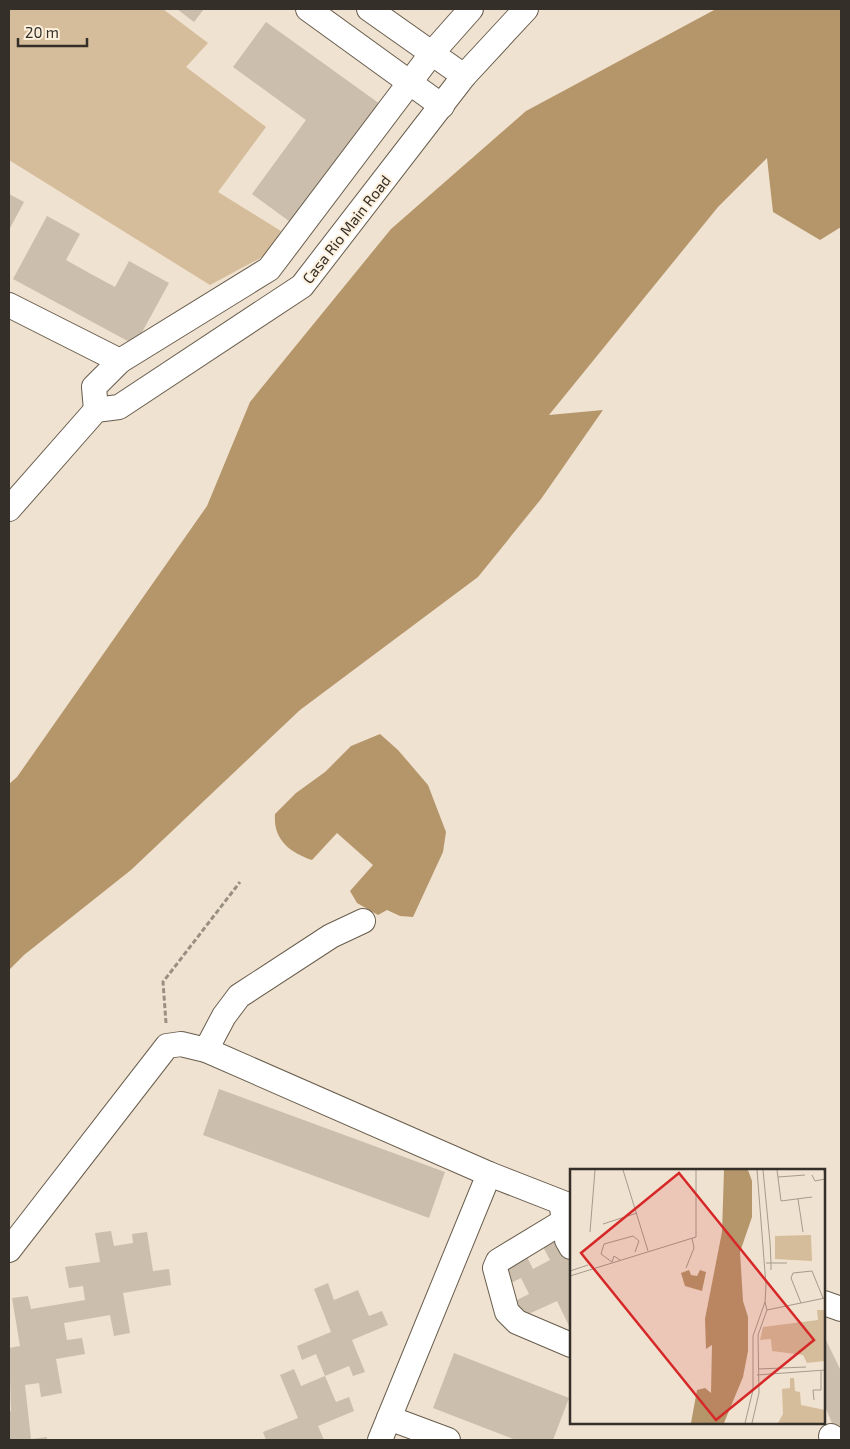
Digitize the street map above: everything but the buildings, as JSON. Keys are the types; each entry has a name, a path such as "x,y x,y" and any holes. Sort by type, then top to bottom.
{"street":[{"path":"308,9 442,106"},
{"path":"369,9 464,76"},
{"path":"9,509 96,410 94,387 120,361 269,269 432,53 472,9"},
{"name":"Casa Rio Main Road","path":"96,410 119,407 302,286 464,76 526,9"},
{"path":"9,305 120,361"},
{"path":"206,1050 224,1016 239,996 331,936 363,921"},
{"path":"9,1250 167,1046 181,1044 206,1050 489,1174 566,1210"},
{"path":"380,1440 489,1174"},
{"path":"566,1210 567,1240 570,1245"},
{"path":"566,1210 498,1261 495,1268 507,1312 517,1322 570,1345"},
{"path":"825,1303 841,1309"},
{"path":"389,1418 448,1440"}],"path":[{"path":"167,1046 163,982 240,882"}],"shaded area":[{"path":"9,9 163,9 208,43 186,67 266,127 218,192 281,231 266,255 210,285 9,160"},
{"path":"716,9 841,9 841,227 820,240 773,212 767,158 718,207 549,415 603,410 541,499 478,577 300,710 131,870 24,955 9,970 9,784 17,777 207,506 250,402 391,229 526,111"},
{"path":"380,734 398,750 428,785 446,832 443,852 413,917 400,916 387,910 378,915 357,903 350,891 373,865 337,833 312,860 296,853 284,843 275,823 275,814 296,793 325,772 351,746"}]}
